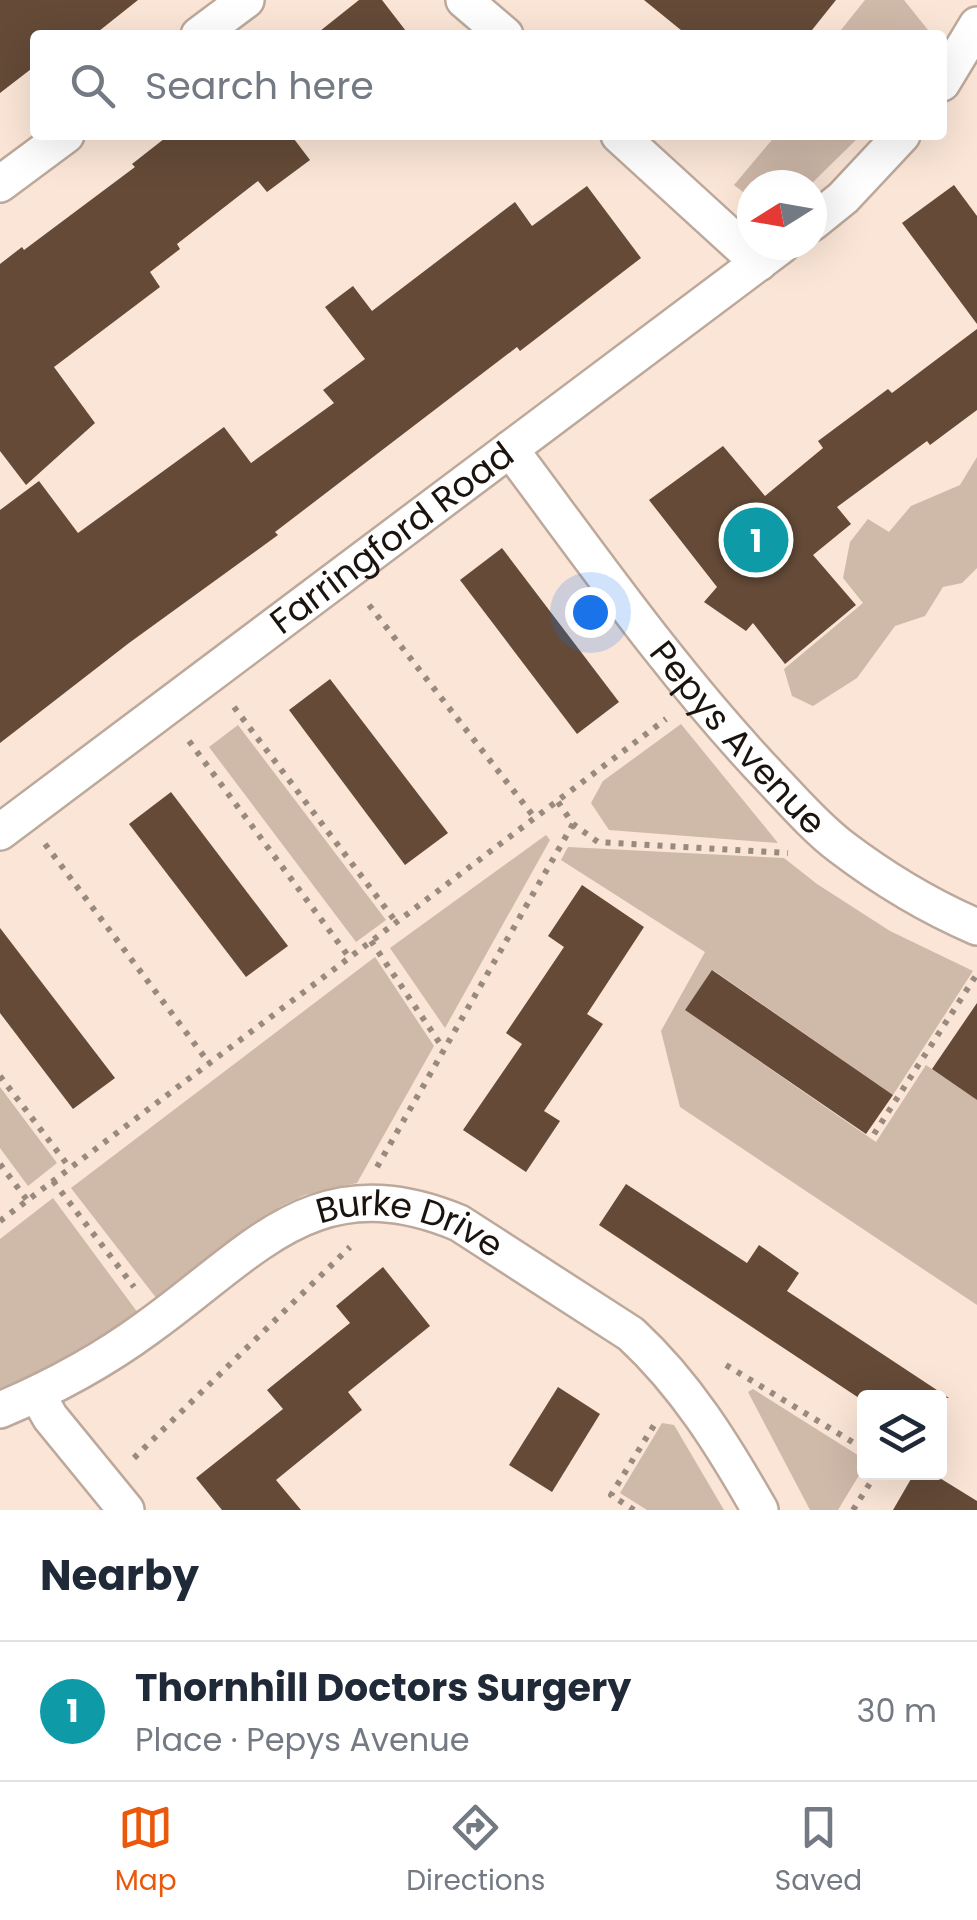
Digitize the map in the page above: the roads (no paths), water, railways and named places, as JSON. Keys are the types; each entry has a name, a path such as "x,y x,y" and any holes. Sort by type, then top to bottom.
{"street":[{"path":"206,30 246,0"},
{"path":"464,0 499,30"},
{"path":"947,75 977,25"},
{"path":"0,184 59,140"},
{"path":"624,140 737,228"},
{"path":"827,210 897,140"},
{"name":"Farringford Road","path":"12,823 762,260"},
{"name":"Pepys Avenue","path":"510,449 697,695 748,754 836,843 914,896 977,927"},
{"name":"Burke Drive","path":"0,1410 112,1352 284,1226 318,1210 357,1203 394,1204 459,1223 631,1334 680,1384 760,1510"},
{"path":"37,1394 50,1417 116,1498"}],"place":[{"name":"Thornhill Doctors Surgery","path":"756,540"}]}
